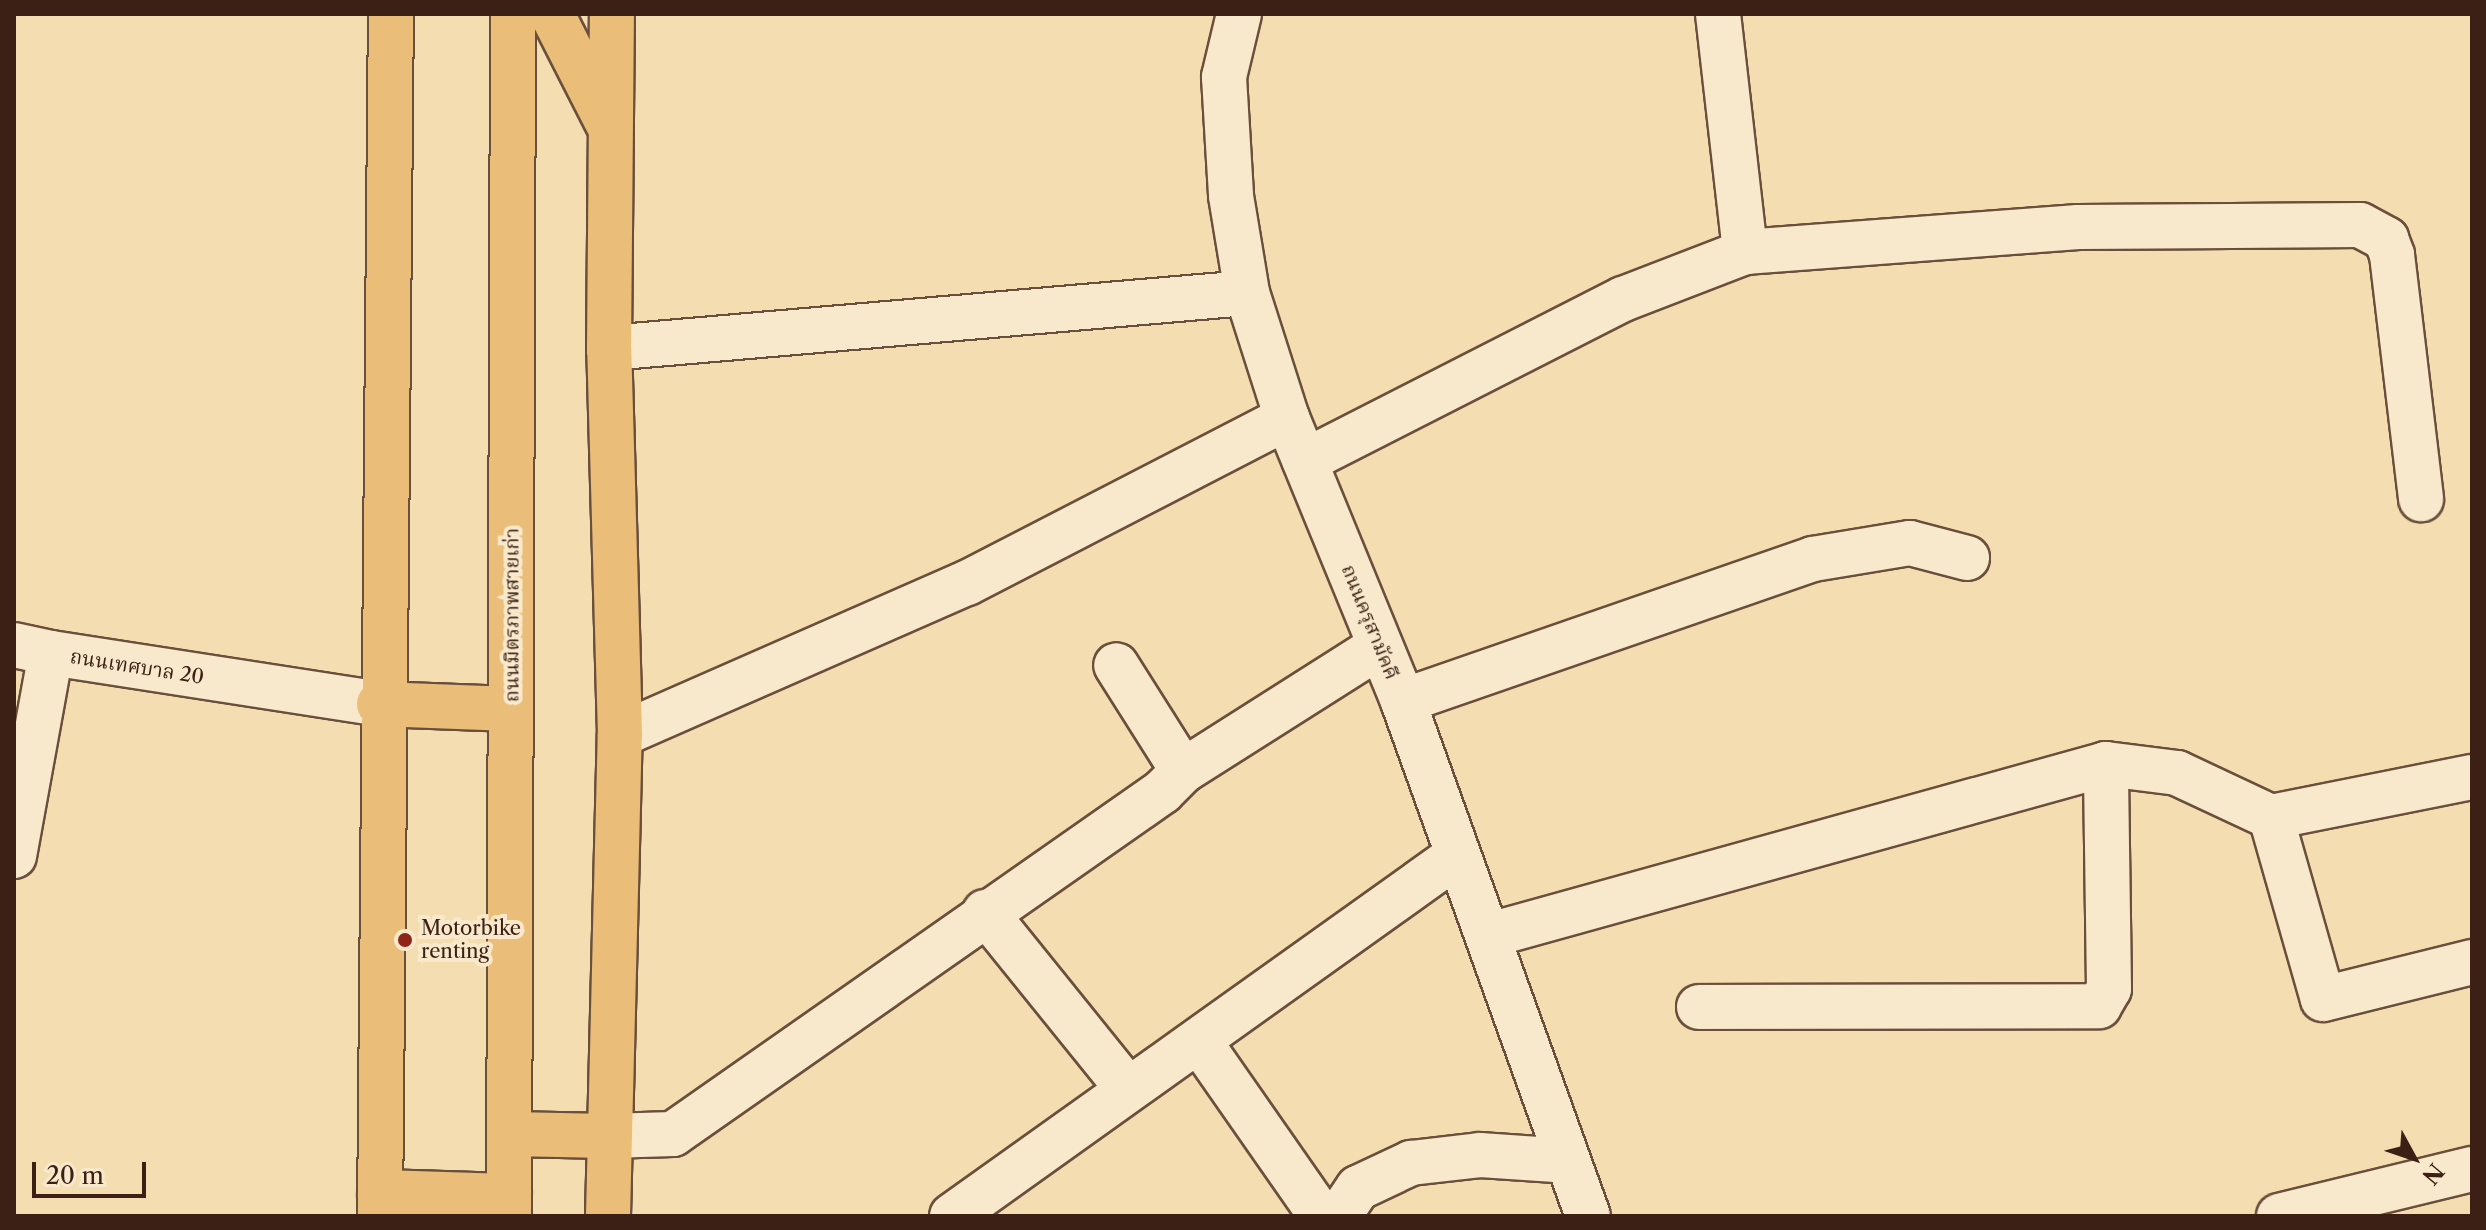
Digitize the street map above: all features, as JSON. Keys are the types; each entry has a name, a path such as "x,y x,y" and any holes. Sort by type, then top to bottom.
{"main road":[{"path":"391,14 379,704 380,1204 509,1206"},
{"name":"ถนนมิตรภาพสายเก่า","path":"509,1206 513,14"},
{"path":"552,14 610,129"},
{"path":"608,1216 620,735 609,348 612,14"},
{"path":"379,704 511,709"},
{"path":"510,1134 608,1136"}],"street":[{"name":"ถนนครุสามัคคี","path":"1239,14 1224,77 1231,196 1247,293 1287,418 1403,701 1455,857 1490,935 1588,1216"},
{"path":"1718,14 1745,252"},
{"path":"1305,461 1623,299 1745,252 2078,227 2376,230 2392,255 2421,499"},
{"path":"609,348 1247,293"},
{"path":"620,735 967,583 1287,418"},
{"path":"1403,701 1813,559 1910,543 1967,558"},
{"path":"608,1136 673,1134 1183,771 1380,646"},
{"name":"ถนนเทศบาล 20","path":"14,856 32,649 379,704"},
{"path":"1116,665 1183,771"},
{"path":"1699,1007 2099,1006 2109,989 2106,764"},
{"path":"1490,935 2106,764 2177,773 2271,817 2472,777"},
{"path":"2271,817 2323,999 2472,962"},
{"path":"952,1216 1127,1088 1199,1041 1455,857"},
{"path":"985,912 1127,1088"},
{"path":"1199,1041 1321,1216"},
{"path":"1339,1216 1358,1188 1411,1163 1480,1155 1567,1161"},
{"path":"2279,1216 2472,1169"}],"place":[{"name":"Motorbike renting","path":"405,940"}]}
